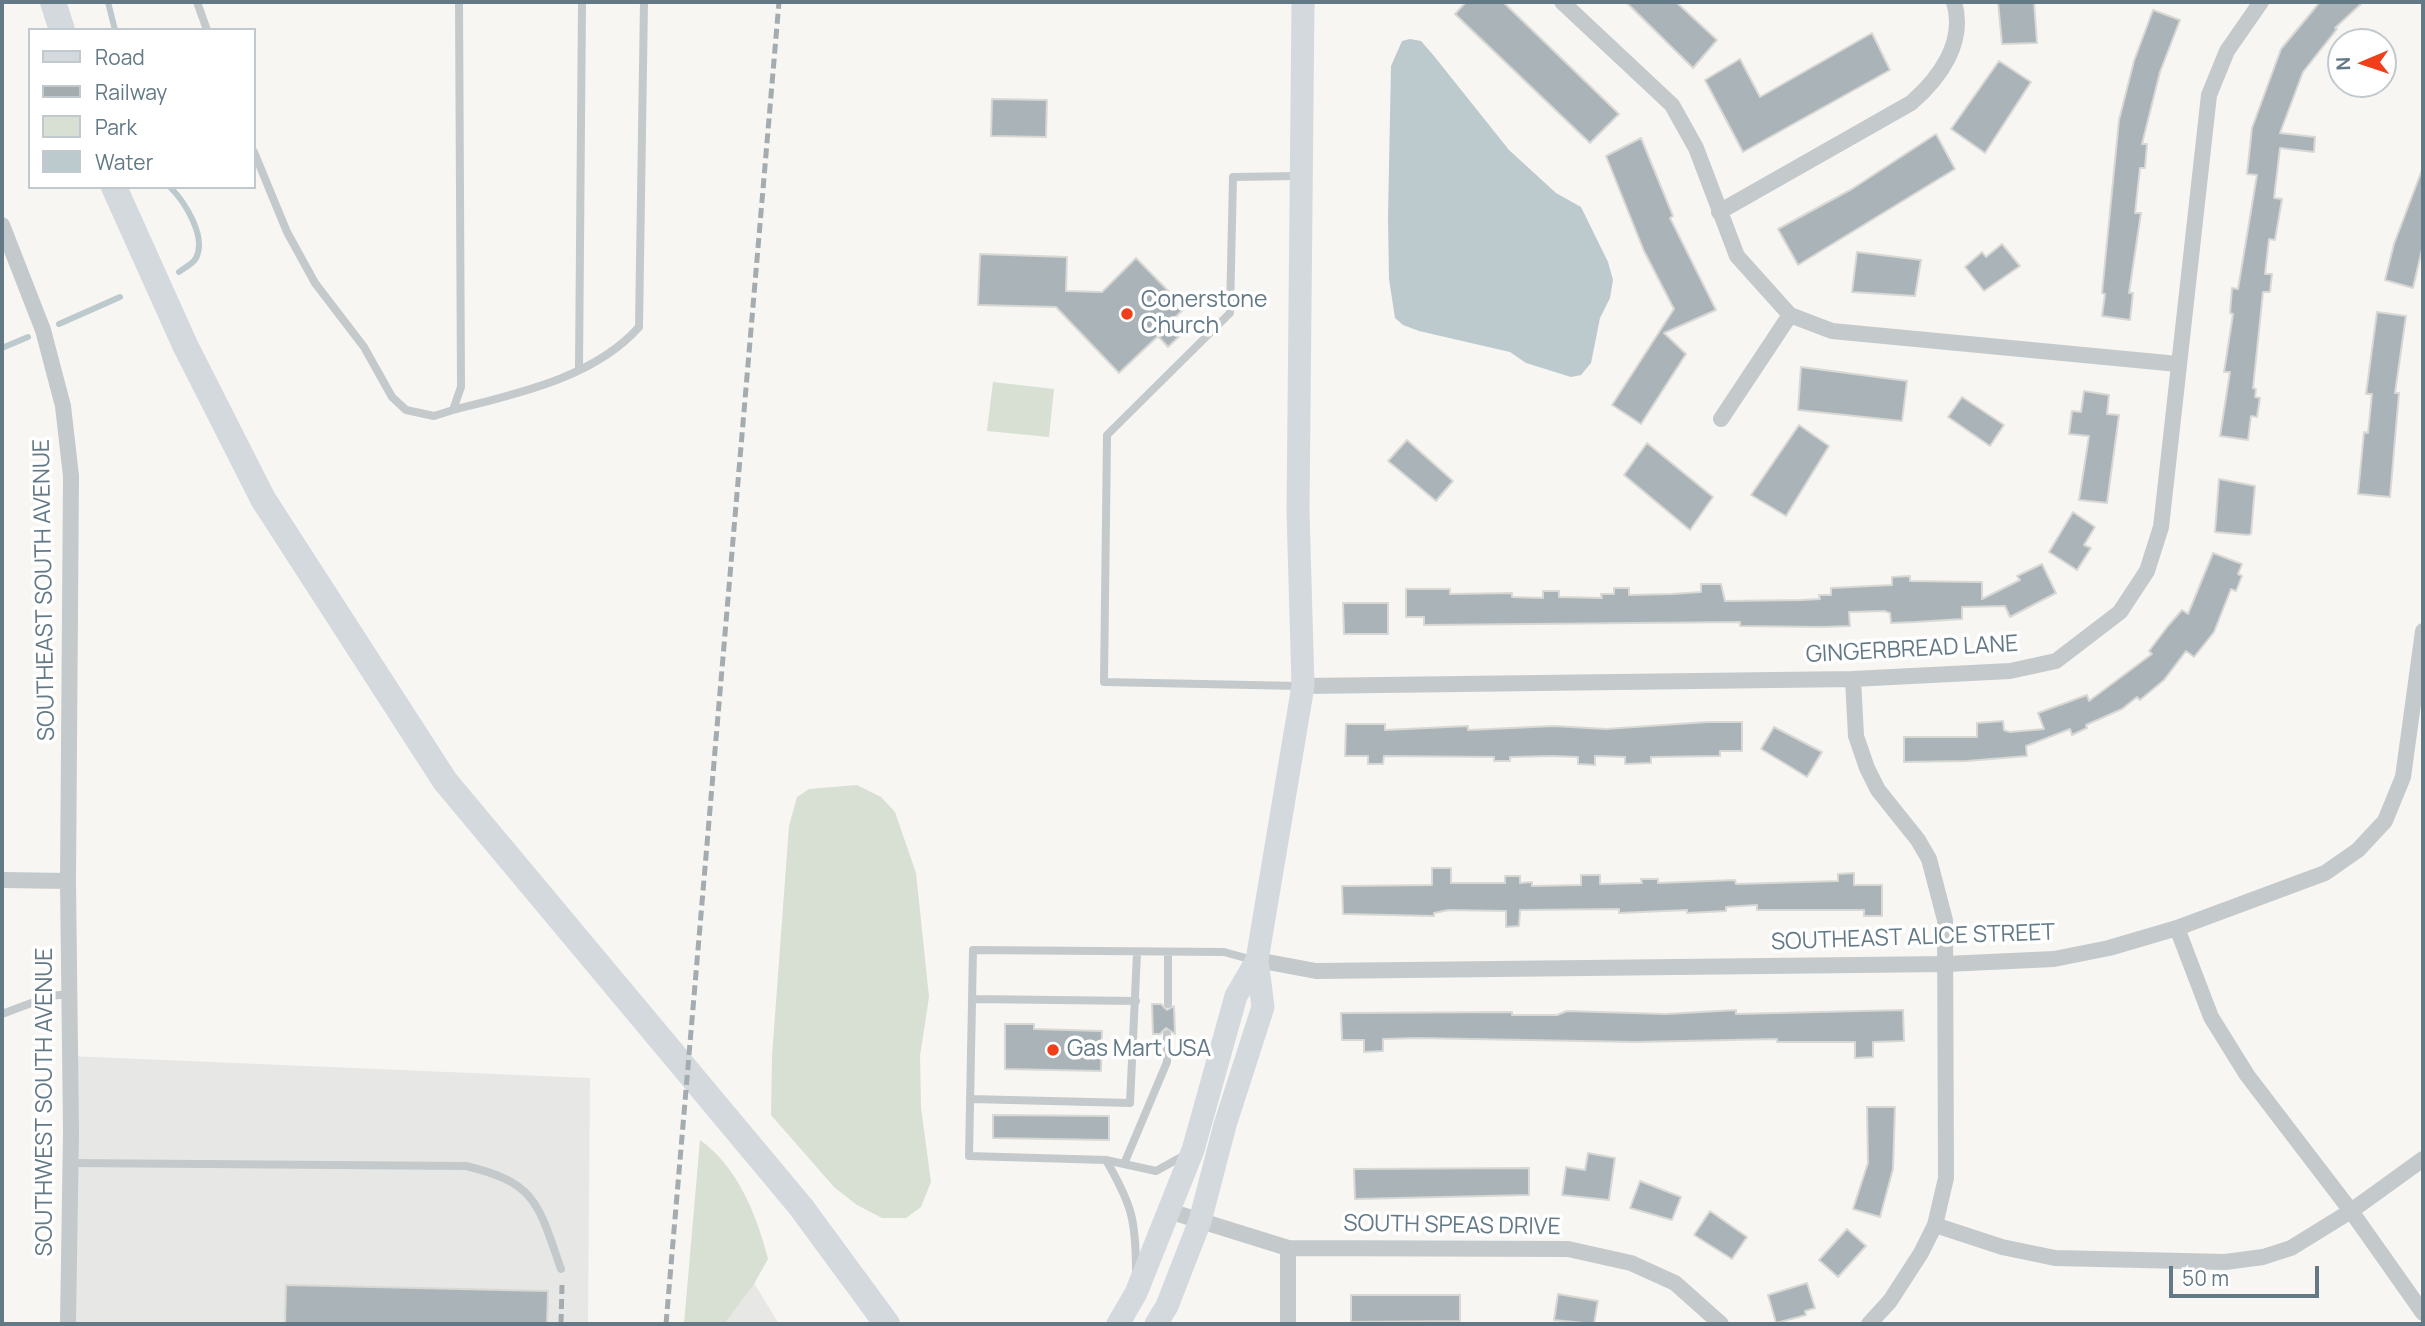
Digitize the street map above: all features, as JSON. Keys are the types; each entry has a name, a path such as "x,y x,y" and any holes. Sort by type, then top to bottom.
{"main road":[{"path":"53,2 61,28"},
{"path":"1156,1324 1167,1306 1200,1221 1225,1125 1264,1007 1257,961 1303,686 1298,511 1303,2"},
{"path":"115,189 184,345 263,499 445,780 801,1207 887,1324"},
{"path":"1118,1324 1136,1293 1193,1150 1236,996 1257,961"}],"street":[{"path":"1562,2 1672,105 1696,148 1737,256 1790,315 1832,331 2178,364"},
{"path":"1719,212 1911,103 1932,85 1950,57 1958,14 1954,2"},
{"name":"GINGERBREAD LANE","path":"1303,686 1853,679 2010,671 2056,661 2120,612 2147,570 2161,527 2209,95 2227,51 2261,2"},
{"name":"SOUTHEAST SOUTH AVENUE","path":"2,225 43,330 64,406 71,476 68,881"},
{"path":"1721,419 1790,315"},
{"name":"SOUTHEAST ALICE STREET","path":"1257,961 1316,971 1945,964 2054,959 2109,948 2177,928 2325,873 2358,850 2385,821 2403,777 2422,658 2423,631"},
{"path":"1853,679 1856,736 1867,768 1878,790 1918,840 1939,887 1945,919 1946,1178 1935,1225 1890,1301 1869,1324"},
{"path":"2,880 68,881"},
{"name":"SOUTHWEST SOUTH AVENUE","path":"68,881 71,1163 68,1324"},
{"path":"2177,928 2218,1029 2247,1075 2351,1211 2423,1313"},
{"path":"1935,1225 2002,1247 2055,1258 2225,1262 2263,1257 2291,1248 2351,1211 2423,1159"},
{"name":"SOUTH SPEAS DRIVE","path":"1169,1212 1288,1248 1568,1249 1631,1263 1675,1283 1721,1324"},
{"path":"1288,1248 1288,1324"}],"lane":[{"path":"197,2 206,28"},
{"path":"453,410 461,387 459,2"},
{"path":"579,368 582,2"},
{"path":"256,157 287,232 314,283 363,347 392,397 406,410 434,416 524,392 614,351 639,327 644,2"},
{"path":"1300,176 1233,177 1230,313 1107,435 1104,682 1303,686"},
{"path":"1193,1150 1156,1171 1106,1160 969,1156 973,950 1224,952 1257,961"},
{"path":"1168,952 1168,1004"},
{"path":"1130,1103 1137,953"},
{"path":"2,1014 50,996 70,994"},
{"path":"972,999 1136,1001"},
{"path":"1124,1164 1167,1062 1167,1034"},
{"path":"970,1099 1130,1103 1147,1108"},
{"path":"1106,1160 1128,1197 1136,1229 1136,1293"},
{"path":"71,1163 466,1166 499,1174 527,1192 544,1222 561,1269"}],"shaded area":[{"path":"70,1056 590,1078 588,1324 68,1324"},
{"path":"721,1229 779,1324 713,1324"}],"green space":[{"path":"993,382 1054,389 1049,437 987,431"},
{"path":"857,785 881,797 895,812 916,873 929,997 920,1056 921,1108 931,1182 921,1207 906,1218 882,1218 857,1205 834,1187 771,1115 772,1056 789,826 797,797 809,789"},
{"path":"700,1140 725,1163 735,1177 758,1226 768,1259 754,1284 724,1324 684,1324"}],"water":[{"path":"1402,41 1421,41 1509,150 1556,193 1581,207 1608,262 1613,280 1610,298 1600,318 1591,363 1581,375 1571,377 1526,363 1510,352 1419,331 1403,325 1395,318 1389,279 1388,217 1391,66"}],"building":[{"path":"1466,2 1503,2 1619,114 1590,143 1455,14"},
{"path":"1626,2 1676,2 1717,40 1693,68"},
{"path":"1998,2 2034,2 2037,43 2002,44"},
{"path":"2320,2 2363,2 2335,28 2327,28 2327,42 2303,72 2280,133 2315,137 2314,152 2280,148 2274,198 2282,199 2275,240 2269,239 2265,274 2272,274 2270,292 2263,292 2253,388 2256,389 2255,397 2260,398 2257,417 2251,416 2248,440 2220,436 2230,372 2224,372 2233,314 2230,313 2232,288 2238,289 2257,175 2247,174 2252,128 2281,49"},
{"path":"2153,10 2180,20 2160,72 2142,144 2147,144 2145,168 2140,168 2135,213 2141,213 2129,293 2133,293 2130,320 2102,316 2105,294 2102,293 2119,120 2134,61"},
{"path":"1872,33 1890,70 1743,152 1705,80 1740,59 1760,97"},
{"path":"1999,61 2031,82 1985,153 1951,129"},
{"path":"992,99 1047,100 1046,137 991,136"},
{"path":"1936,134 1955,169 1798,265 1778,229 1852,189"},
{"path":"1641,138 1673,216 1670,218 1716,310 1664,333 1686,354 1641,424 1612,405 1674,309 1644,251 1606,156"},
{"path":"2422,170 2423,245 2413,288 2385,280 2394,244"},
{"path":"2002,244 2020,266 1984,291 1965,267 1982,252 1986,257"},
{"path":"1857,252 1921,260 1915,296 1852,292"},
{"name":"Conerstone Church","path":"980,254 1067,257 1066,291 1102,292 1136,258 1185,308 1172,320 1184,332 1168,347 1158,336 1119,373 1056,307 978,305"},
{"path":"2377,312 2406,316 2395,393 2399,393 2390,497 2358,494 2364,432 2368,433 2372,394 2366,394"},
{"path":"1801,367 1907,381 1902,421 1798,410"},
{"path":"2084,391 2109,395 2107,414 2119,415 2107,503 2079,500 2089,436 2069,434 2072,411 2081,412"},
{"path":"1962,397 2004,425 1990,446 1948,417"},
{"path":"1799,425 1829,446 1786,516 1751,495"},
{"path":"1407,440 1453,481 1436,501 1388,461"},
{"path":"1647,443 1713,497 1690,530 1624,475"},
{"path":"2219,479 2255,486 2251,534 2215,532"},
{"path":"2073,512 2095,527 2084,545 2091,548 2077,570 2049,552"},
{"path":"2213,553 2242,564 2238,574 2242,576 2236,591 2231,589 2214,632 2194,657 2186,651 2164,680 2140,700 2137,697 2122,709 2086,725 2087,728 2072,735 2070,729 2026,746 2027,756 1904,762 1904,737 1977,737 1977,723 2003,721 2004,730 2010,732 2044,729 2038,713 2087,695 2089,701 2152,654 2149,651 2182,610 2188,614"},
{"path":"2042,564 2056,593 2010,617 2005,606 1962,607 1962,619 1891,623 1890,613 1884,611 1849,612 1850,626 1821,627 1740,626 1740,622 1424,625 1424,617 1406,617 1406,589 1450,589 1450,594 1512,593 1512,597 1543,598 1543,591 1559,591 1559,597 1602,598 1601,594 1614,594 1614,588 1629,588 1629,595 1672,594 1701,592 1701,584 1721,584 1725,601 1802,600 1831,595 1831,588 1892,585 1892,577 1910,576 1910,581 1982,582 1982,599 2020,580 2017,576"},
{"path":"1343,603 1388,603 1388,634 1344,634"},
{"path":"1742,722 1742,751 1720,751 1720,756 1651,757 1651,763 1625,764 1625,757 1595,756 1595,765 1578,764 1578,757 1553,756 1510,757 1510,761 1494,761 1494,757 1384,756 1383,764 1368,764 1368,756 1345,756 1346,724 1385,724 1385,730 1468,726 1468,730 1554,726 1606,729"},
{"path":"1774,727 1822,752 1807,777 1761,749"},
{"path":"1432,868 1451,868 1451,883 1505,883 1505,876 1520,876 1520,883 1532,882 1532,886 1581,885 1581,875 1600,875 1600,884 1642,883 1641,879 1658,879 1658,883 1735,880 1736,884 1838,881 1838,874 1854,873 1854,885 1882,885 1882,916 1864,916 1864,910 1757,910 1757,905 1726,907 1726,911 1687,913 1687,910 1619,913 1619,909 1520,910 1519,926 1506,927 1506,911 1449,910 1434,913 1434,916 1343,914 1342,886 1432,885"},
{"path":"1152,1004 1161,1004 1167,1010 1174,1006 1175,1034 1166,1028 1160,1034 1153,1034"},
{"path":"1736,1010 1736,1014 1903,1010 1904,1041 1873,1042 1873,1057 1855,1058 1855,1042 1777,1042 1777,1039 1636,1042 1383,1039 1383,1051 1364,1052 1364,1040 1342,1040 1341,1013 1512,1012 1512,1015 1557,1015 1567,1011 1665,1014"},
{"name":"Gas Mart USA","path":"1005,1024 1034,1024 1034,1029 1102,1031 1101,1071 1005,1069"},
{"path":"1867,1107 1895,1107 1893,1169 1880,1217 1853,1209 1868,1163"},
{"path":"993,1115 1109,1116 1109,1140 993,1138"},
{"path":"1588,1153 1615,1158 1609,1200 1562,1195 1566,1167 1585,1170"},
{"path":"1529,1168 1529,1195 1355,1199 1354,1169"},
{"path":"1640,1181 1681,1197 1672,1220 1630,1208"},
{"path":"1710,1211 1747,1237 1732,1259 1694,1235"},
{"path":"1847,1229 1866,1246 1838,1277 1819,1260"},
{"path":"1807,1283 1815,1308 1805,1311 1806,1315 1776,1323 1768,1295"},
{"path":"286,1285 548,1291 547,1324 285,1324"},
{"path":"1558,1294 1598,1301 1594,1324 1554,1320"},
{"path":"1351,1295 1460,1295 1460,1321 1351,1322"}],"waterway":[{"path":"108,2 114,28"},
{"path":"172,189 193,220 199,240 196,258 179,272"},
{"path":"59,324 120,297"},
{"path":"2,348 28,337"}],"railway":[{"path":"666,1324 779,2"},
{"path":"561,1324 562,1285"}],"place":[{"name":"Conerstone Church","path":"1127,314"},
{"name":"Gas Mart USA","path":"1053,1050"}]}
